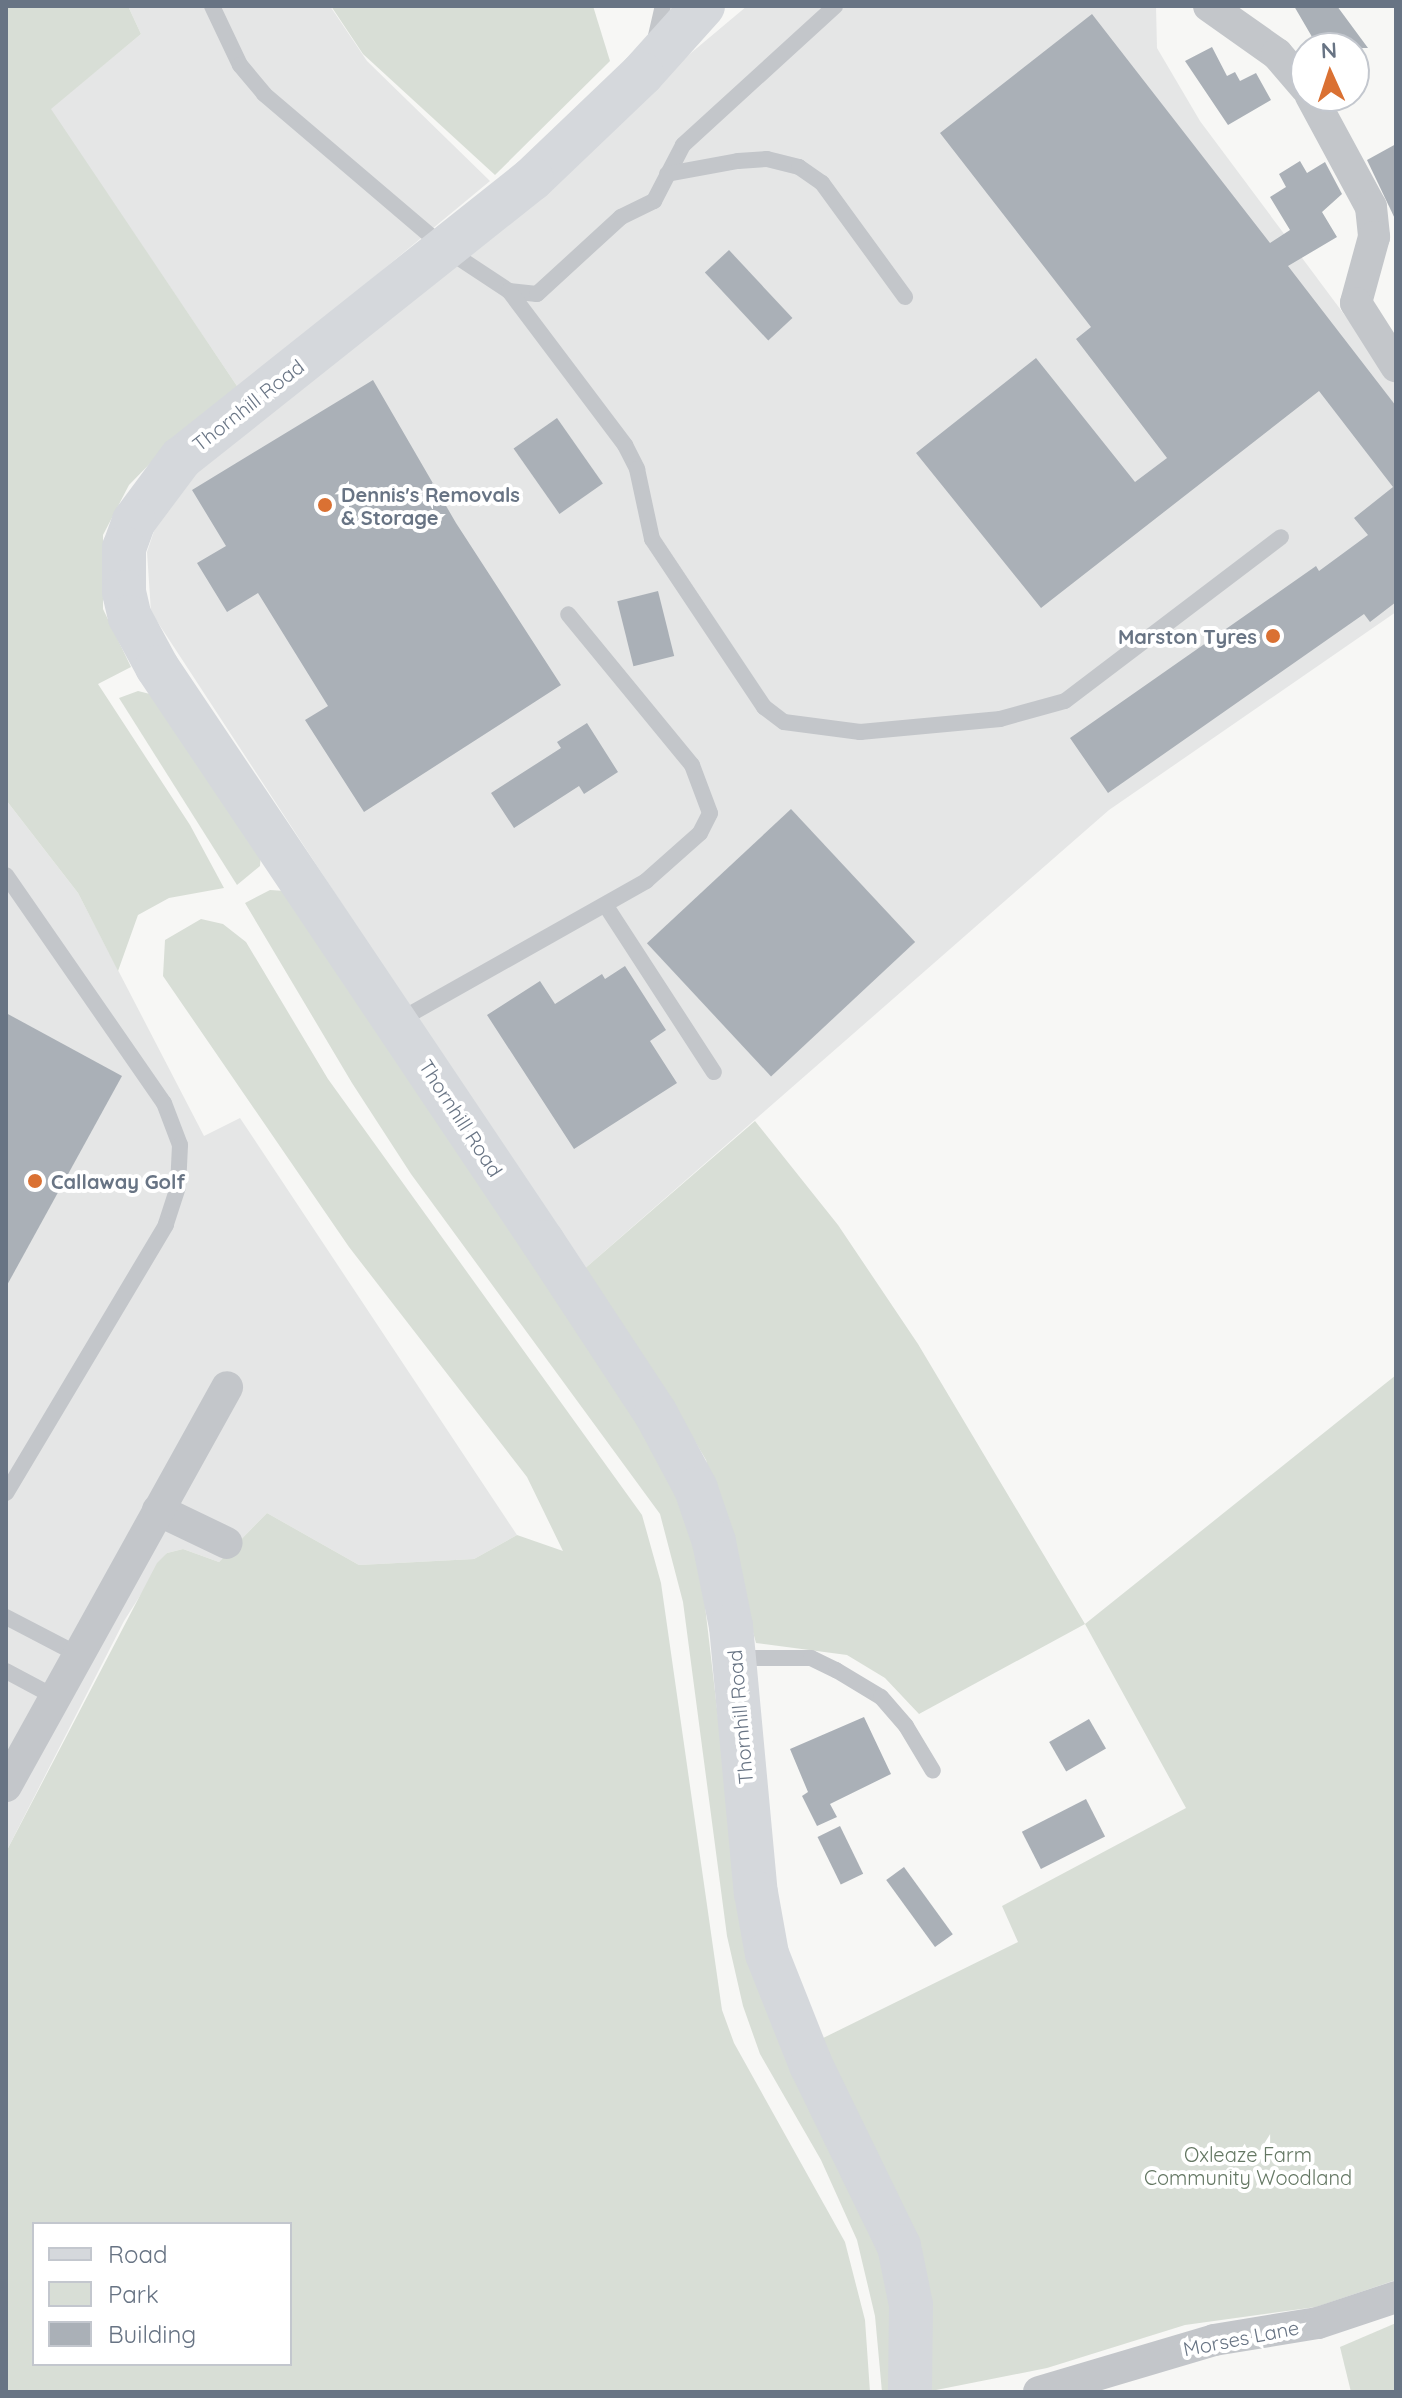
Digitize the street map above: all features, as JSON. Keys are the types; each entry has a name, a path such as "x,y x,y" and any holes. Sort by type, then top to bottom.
{"street":[{"name":"Thornhill Road","path":"703,6 646,69 447,250 181,458 134,521 122,571 130,617 157,667 398,1021 677,1452 714,1542 735,1658 756,1893 767,1954 811,2065 899,2246 911,2305 910,2392"},
{"path":"1209,6 1277,54 1290,69"},
{"path":"1320,112 1362,184 1381,243 1356,303 1373,337 1396,366"},
{"path":"6,1786 227,1387"},
{"path":"158,1510 227,1543"},
{"name":"Morses Lane","path":"1039,2392 1214,2340 1318,2323 1396,2297"}],"lane":[{"path":"212,6 240,65 264,94 447,250 509,291 625,445 637,469 652,539 764,707 784,722 860,732 1000,719 1065,701 1281,537"},
{"path":"646,69 663,6"},
{"path":"509,291 537,294 621,217 654,201 683,145 835,6"},
{"path":"667,174 767,159 799,167 822,183 905,297"},
{"path":"398,1021 606,906 646,881 700,833 709,802 682,750 568,614"},
{"path":"6,875 164,1103 180,1145 178,1187 166,1225 6,1493"},
{"path":"606,906 714,1072"},
{"path":"6,1617 79,1655"},
{"path":"735,1658 811,1658 836,1670 881,1697 906,1726 933,1771"},
{"path":"6,1671 55,1697"}],"shaded area":[{"path":"128,6 330,6 367,61 490,181 239,389 50,109 141,34"},
{"path":"747,6 1156,6 1157,48 1200,121 1396,384 1396,612 1109,810 582,1271 151,612 147,552 155,528 187,476"},
{"path":"6,800 78,893 204,1136 240,1118 517,1535 474,1559 359,1565 267,1513 219,1562 183,1549 167,1553 124,1621 6,1852"}],"green space":[{"path":"6,6 128,6 141,34 51,109 239,389 172,441 129,485 103,535 103,609 131,667 98,684 190,825 224,888 169,898 138,915 118,971 78,893 6,800"},
{"path":"331,6 593,6 610,61 495,175 363,54"},
{"path":"138,691 150,694 261,853 260,866 237,885 119,698"},
{"path":"270,890 285,891 309,914 670,1475 700,1563 737,1880 888,2256 900,2392 882,2392 875,2316 857,2240 821,2160 760,2054 743,2006 727,1936 683,1602 660,1514 411,1174 352,1083 245,903"},
{"path":"201,919 223,924 246,942 328,1079 642,1515 661,1583 722,2010 734,2043 845,2242 865,2320 870,2392 6,2392 6,1852 157,1563 167,1553 183,1549 219,1562 267,1513 359,1565 474,1559 517,1535 563,1551 527,1477 349,1247 163,976 165,940"},
{"path":"755,1121 838,1225 918,1344 1085,1624 919,1714 885,1678 847,1655 756,1643 706,1460 658,1379 582,1271"},
{"name":"Oxleaze Farm Community Woodland","path":"1396,1375 1396,2280 1316,2307 1185,2325 1047,2368 926,2392 813,2043 1018,1942 1002,1906 1186,1808 1085,1624"},
{"path":"1396,2323 1396,2392 1351,2392 1340,2347"}],"building":[{"path":"1294,6 1337,6 1356,32 1309,32"},
{"path":"1092,14 1270,243 1290,230 1270,197 1286,187 1279,174 1300,161 1307,173 1325,162 1342,194 1322,212 1337,237 1288,266 1396,406 1396,602 1370,622 1364,614 1108,793 1070,738 1316,566 1319,571 1368,535 1354,518 1393,487 1319,391 1041,608 916,453 1036,358 1135,482 1167,458 1076,339 1091,327 940,133"},
{"path":"1212,47 1227,76 1235,72 1240,81 1256,73 1271,100 1228,125 1185,61"},
{"path":"1396,144 1396,221 1367,160"},
{"path":"729,250 792,318 768,341 705,273"},
{"path":"373,380 456,523 561,685 364,812 305,720 328,706 258,593 227,612 197,563 226,546 192,490"},
{"path":"557,418 603,484 559,514 514,448"},
{"path":"658,591 674,656 633,666 617,601"},
{"path":"587,723 618,772 584,794 579,786 514,828 491,793 561,748 557,742"},
{"path":"791,809 915,942 771,1076 647,943"},
{"path":"625,966 666,1030 650,1041 677,1083 574,1149 487,1015 540,981 555,1004 602,974 605,979"},
{"name":"Callaway Golf","path":"6,1013 122,1076 6,1287"},
{"path":"864,1717 891,1774 830,1804 837,1817 817,1826 802,1796 808,1792 790,1749"},
{"path":"1089,1719 1106,1748 1066,1771 1049,1742"},
{"path":"1086,1799 1105,1836 1041,1869 1022,1832"},
{"path":"840,1826 863,1874 841,1885 818,1837"},
{"path":"904,1867 953,1934 935,1947 886,1880"}],"place":[{"name":"Dennis's Removals & Storage","path":"325,505"},
{"name":"Marston Tyres","path":"1273,636"},
{"name":"Callaway Golf","path":"35,1181"}]}
